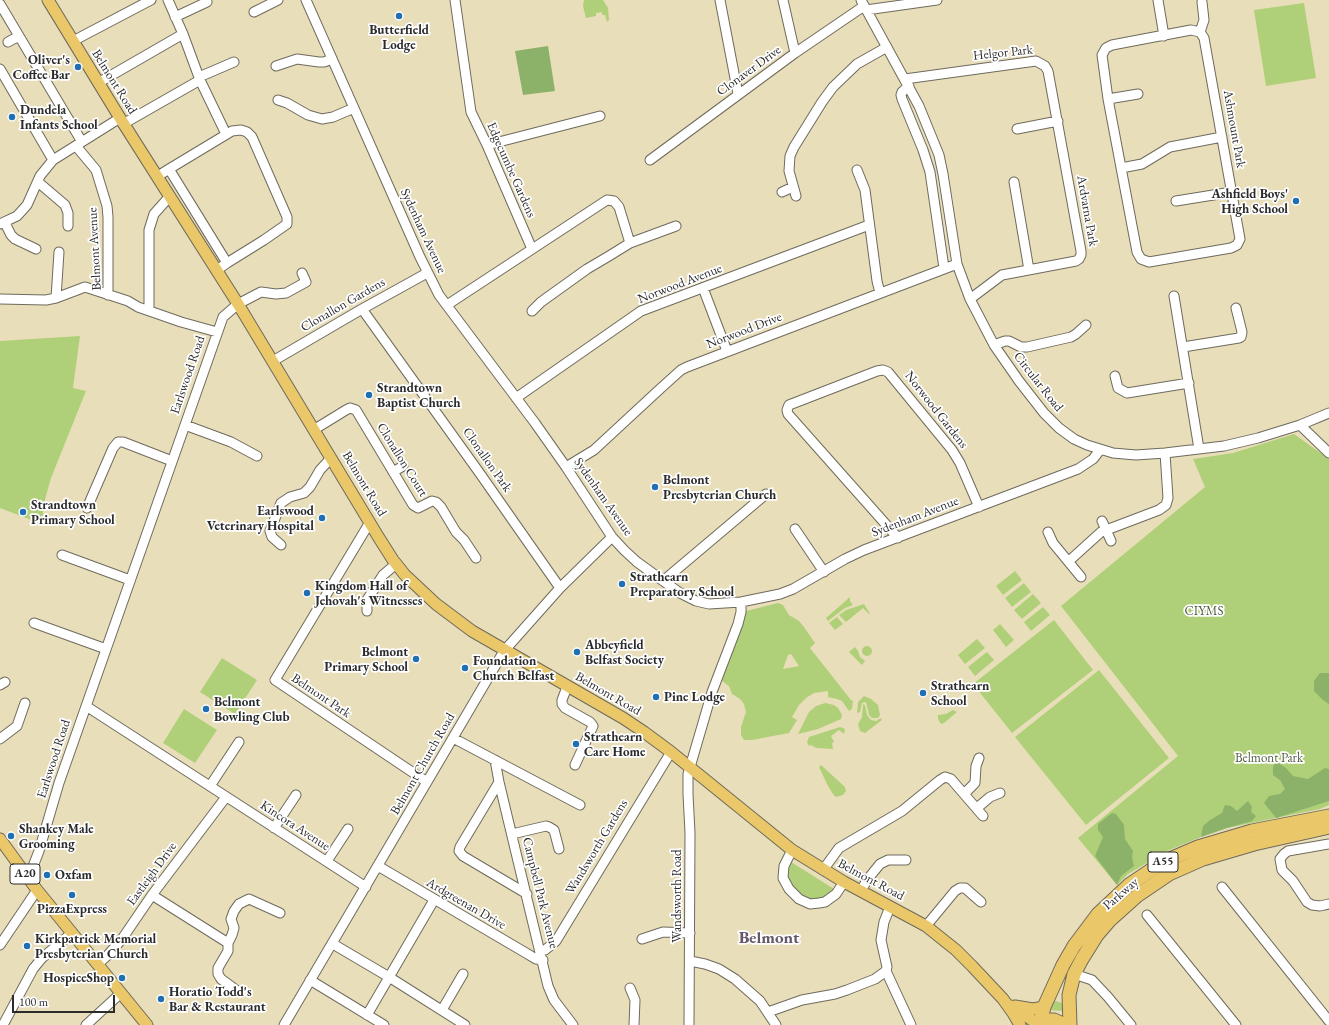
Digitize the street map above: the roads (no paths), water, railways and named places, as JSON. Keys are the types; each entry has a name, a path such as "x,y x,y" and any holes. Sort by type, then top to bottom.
{"highway":[{"name":"Parkway","path":"1039,1024 1044,1007 1063,965 1085,929 1129,884 1181,854 1222,839 1252,831 1329,816"},
{"name":"Parkway","path":"1070,1025 1069,995 1074,974 1097,935 1109,921 1138,895 1169,874 1203,859 1224,852 1329,827"},
{"path":"1039,1024 1046,1020 1054,1020 1065,1025"}],"main road":[{"name":"Belmont Road","path":"50,0 98,83 217,270 315,429 370,522 396,564 405,575 452,617 472,631 504,651 623,718 671,752 792,850 844,882 926,926 956,950 1006,1002 1020,1025"},
{"name":"A20","path":"0,839 37,890 147,1025"},
{"name":"Belmont Road","path":"1006,1002 1039,1024"},
{"path":"1006,1002 1024,1008 1033,1009 1044,1007"}],"street":[{"path":"73,41 151,0"},
{"path":"168,0 200,78 226,134"},
{"path":"254,12 278,0"},
{"name":"Sydenham Avenue","path":"306,0 427,273 447,305 566,467 612,537 633,558 680,593 696,601 709,604 741,602 780,594 793,589 864,550 1078,469 1094,459 1100,450"},
{"name":"Edgecumbe Gardens","path":"455,0 471,112 487,144 532,249"},
{"path":"720,0 738,94"},
{"path":"784,0 794,53"},
{"path":"864,5 937,0"},
{"path":"1158,0 1164,36"},
{"path":"175,17 207,2"},
{"path":"1200,32 1204,20 1202,2"},
{"name":"Belmont Avenue","path":"0,4 79,144 96,170 107,206 108,295 181,322 217,332"},
{"name":"Clonaver Drive","path":"650,160 794,53 864,5"},
{"name":"Circular Road","path":"864,5 907,82 924,117 939,155 957,264 970,299 994,345 1044,413 1059,428 1074,439 1100,450 1123,454 1165,453 1224,446 1258,438 1300,425 1329,413"},
{"name":"Ashmount Park","path":"1191,30 1200,32 1205,41 1240,236 1239,243 1236,246 1223,250 1147,262 1141,259 1137,252 1108,99 1102,59 1106,48 1112,45 1191,30"},
{"path":"98,83 183,34"},
{"path":"8,42 19,36"},
{"path":"782,192 795,191 788,171 790,156 822,102 834,87 857,64 887,47"},
{"path":"276,66 297,59 324,62 332,59"},
{"name":"Helgor Park","path":"907,82 1036,61 1040,62 1048,71 1058,121"},
{"path":"36,249 15,239 2,223 17,216 27,205 40,176 53,160 79,144 200,78 234,62"},
{"path":"0,69 53,160"},
{"path":"907,82 901,95 923,150 930,172 944,268"},
{"path":"1108,99 1138,94"},
{"path":"278,100 287,103 308,115 322,119 333,117 354,108"},
{"path":"487,144 600,116"},
{"path":"1017,129 1058,121"},
{"name":"Ardvarna Park","path":"970,299 1002,275 1076,261 1081,255 1058,121"},
{"path":"158,176 226,134 241,130 247,132 252,137 287,217 287,224 217,270"},
{"path":"1122,168 1142,164 1170,146 1222,137"},
{"path":"169,169 227,263"},
{"path":"857,170 865,190 877,281 880,293"},
{"path":"38,182 65,205 68,213 68,226"},
{"path":"1014,182 1029,270"},
{"path":"1176,201 1232,192"},
{"path":"149,310 149,230 154,214 170,196"},
{"path":"447,305 602,202 609,200 615,202 620,207 630,243"},
{"name":"Norwood Avenue","path":"516,398 641,311 869,225"},
{"path":"532,311 541,302 587,269 630,243 676,226"},
{"path":"56,298 59,252"},
{"name":"Norwood Drive","path":"566,467 594,450 681,370 727,351 957,264"},
{"name":"Earlswood Road","path":"27,877 31,872 39,851 59,783 223,317 238,304 260,292 276,294 286,293 308,286 302,273"},
{"name":"Clonallon Gardens","path":"273,361 427,273"},
{"path":"0,298 46,300 56,298 85,287 108,295"},
{"path":"702,288 727,351"},
{"path":"1174,296 1199,449"},
{"path":"1183,347 1241,337 1242,332 1236,308"},
{"name":"Clonallon Park","path":"362,309 560,588"},
{"path":"994,345 1004,341 1009,341 1022,347 1027,347 1074,336 1086,325"},
{"name":"Norwood Gardens","path":"898,538 788,414 787,408 791,404 877,371 883,370 888,372 952,450 960,463 979,507"},
{"path":"1115,376 1118,388 1127,393 1189,383"},
{"name":"Clonallon Court","path":"315,429 346,410 354,409 358,412 415,507 422,506 432,501 439,504 456,532 464,540 476,558"},
{"path":"185,424 230,442 257,456"},
{"path":"1300,425 1329,453"},
{"path":"87,508 113,448 118,442 123,442 172,461"},
{"path":"1069,561 1099,534 1159,510 1166,505 1168,498 1165,453"},
{"path":"281,544 272,537 270,531 281,503 290,497 304,493 310,487 320,470 331,458"},
{"path":"393,472 403,466"},
{"path":"663,581 766,494"},
{"path":"1102,521 1111,540"},
{"name":"Belmont Park","path":"370,522 274,680 427,782"},
{"path":"795,529 824,572"},
{"path":"1048,532 1053,542 1081,577"},
{"name":"Belmont Church Road","path":"284,1025 504,651 560,588 612,537"},
{"path":"62,555 130,580"},
{"path":"367,611 367,600 383,574 396,564"},
{"name":"Wandsworth Road","path":"689,1025 689,767 712,692 738,624 741,612 741,602"},
{"path":"34,623 106,649"},
{"path":"567,687 562,704 565,708 586,720 593,726 575,765"},
{"path":"0,739 12,731 19,721 25,703"},
{"name":"Kincora Avenue","path":"86,706 366,887"},
{"path":"453,738 580,805"},
{"path":"210,786 239,742"},
{"name":"Wandsworth Gardens","path":"542,955 545,950 556,941 671,752"},
{"path":"964,794 976,783 976,766 979,758"},
{"name":"Campbell Park Avenue","path":"495,760 499,782 542,955 548,986 554,1000 573,1025"},
{"path":"823,870 840,848 902,811 942,778 949,778 983,816"},
{"path":"499,782 460,847 459,852 463,856 527,894"},
{"path":"977,808 990,797 1000,793"},
{"path":"274,828 296,795"},
{"name":"Eastleigh Drive","path":"98,964 122,939 152,896 226,797"},
{"path":"512,834 546,826 550,827 554,830 559,849"},
{"path":"327,862 348,829"},
{"path":"1329,844 1288,851 1280,859 1282,870 1293,881 1307,902 1312,905 1320,906 1329,904"},
{"path":"792,850 784,866 783,878 789,890 799,900 810,904 825,902 836,894 844,882"},
{"path":"861,891 867,880 880,864 888,860 906,860"},
{"name":"Ardgreenan Drive","path":"378,866 536,959 542,955"},
{"path":"1222,886 1329,1021"},
{"path":"926,926 955,891 960,888 965,888 981,902"},
{"path":"0,944 37,890"},
{"path":"152,896 228,943"},
{"path":"236,990 221,979 218,974 218,968 228,951 228,943 234,928 231,919 234,911 239,904 250,899 280,913"},
{"path":"367,1015 434,900"},
{"path":"890,907 884,922 881,940 887,967 886,971 911,1025"},
{"path":"1147,915 1236,1025"},
{"path":"642,939 663,932 690,933"},
{"path":"3,1025 33,969 42,958 72,933"},
{"path":"333,944 465,1025"},
{"path":"690,961 719,969 735,979 760,1000 776,1025"},
{"path":"768,1012 802,1000 848,990 882,976 886,971"},
{"path":"442,1010 463,974"},
{"path":"1074,974 1092,980 1131,1025"},
{"path":"310,980 384,1025"},
{"path":"630,988 635,1000 634,1025"},
{"path":"86,1025 121,993"}],"place":[{"name":"Butterfield Lodge","path":"399,16"},
{"name":"Oliver's Coffee Bar","path":"78,67"},
{"name":"Dundela Infants School","path":"12,117"},
{"name":"Ashfield Boys' High School","path":"1296,201"},
{"name":"Strandtown Baptist Church","path":"369,395"},
{"name":"Belmont Presbyterian Church","path":"655,487"},
{"name":"Strandtown Primary School","path":"23,512"},
{"name":"Earlswood Veterinary Hospital","path":"322,518"},
{"name":"Strathearn Preparatory School","path":"622,584"},
{"name":"Kingdom Hall of Jehovah's Witnesses","path":"307,593"},
{"name":"Abbeyfield Belfast Society","path":"577,652"},
{"name":"Belmont Primary School","path":"416,659"},
{"name":"Foundation Church Belfast","path":"465,668"},
{"name":"Strathearn School","path":"923,693"},
{"name":"Pine Lodge","path":"656,697"},
{"name":"Belmont Bowling Club","path":"206,709"},
{"name":"Strathearn Care Home","path":"576,744"},
{"name":"Shankey Male Grooming","path":"11,836"},
{"name":"Oxfam","path":"47,875"},
{"name":"PizzaExpress","path":"72,895"},
{"name":"Kirkpatrick Memorial Presbyterian Church","path":"27,946"},
{"name":"HospiceShop","path":"122,978"},
{"name":"Horatio Todd's Bar & Restaurant","path":"161,999"}],"district":[{"name":"Belmont","path":"769,938"}],"park label":[{"name":"CIYMS","path":"1204,611"}]}
